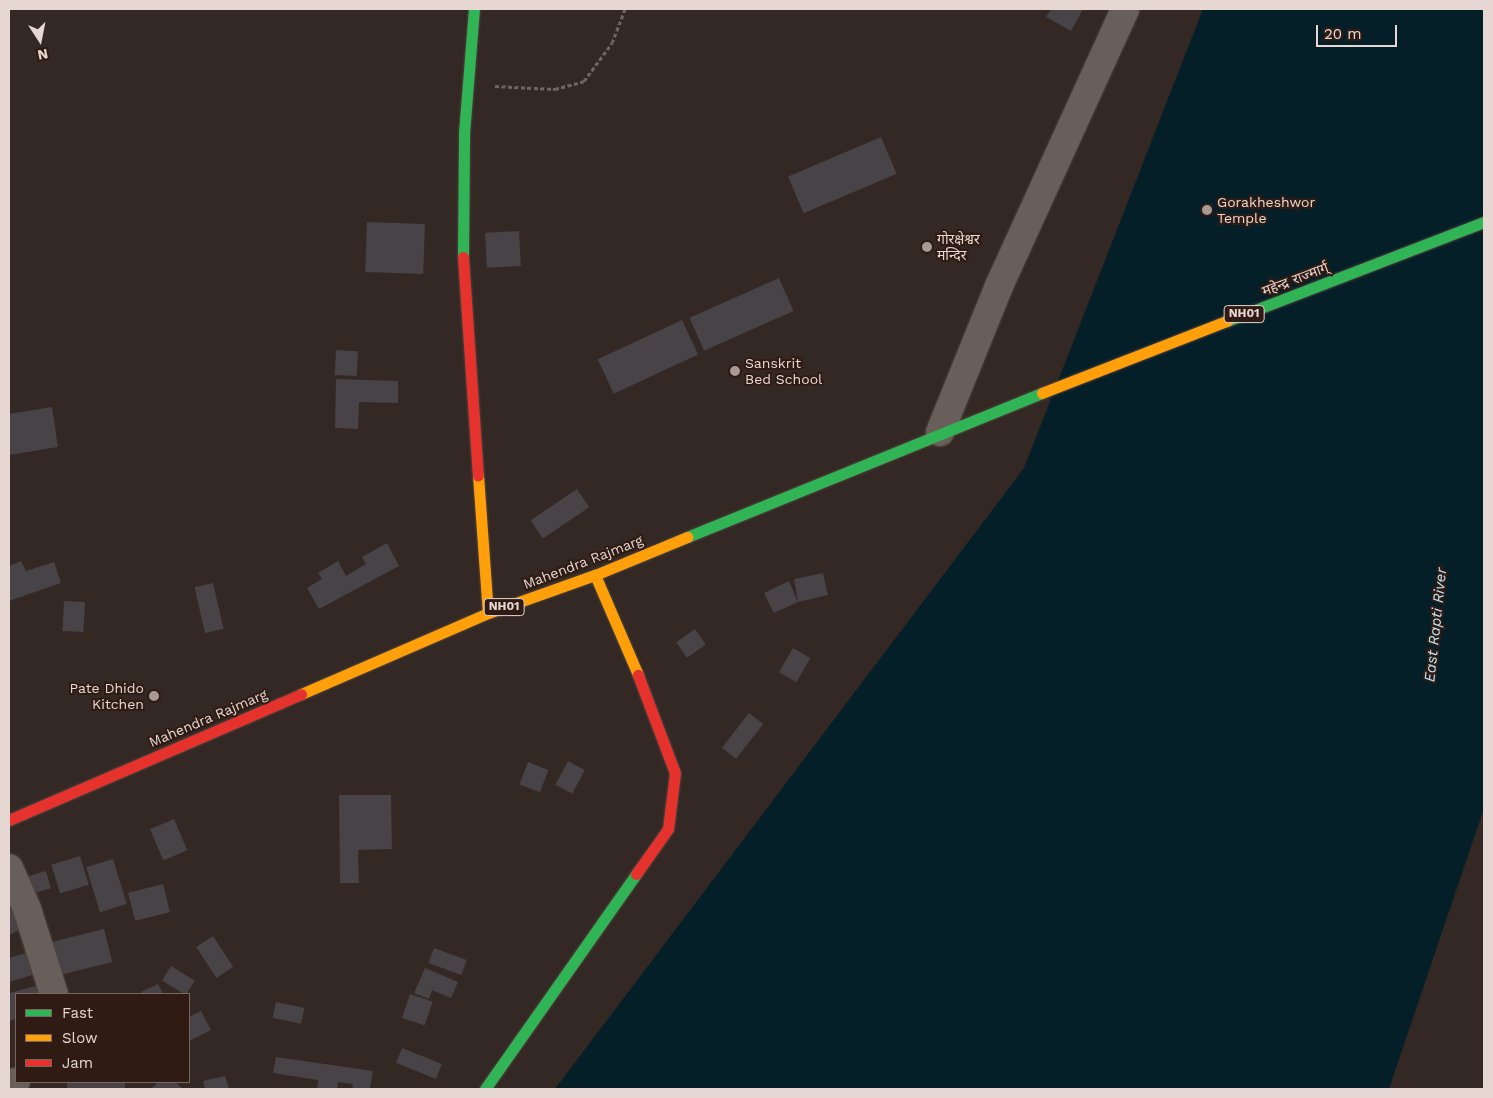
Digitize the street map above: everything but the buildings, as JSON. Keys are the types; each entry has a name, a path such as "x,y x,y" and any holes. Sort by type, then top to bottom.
{"main road":[{"path":"474,9 467,85 461,228 488,613"},
{"name":"महेन्द्र राज्मार्ग्","path":"1004,407 1484,222"},
{"name":"Mahendra Rajmarg","path":"9,820 488,613 595,575 1004,407"},
{"path":"485,1089 668,829 673,808 675,773 653,709 595,575"}],"street":[{"path":"940,432 999,286 1125,9"},
{"path":"9,868 27,909 54,993"}],"path":[{"path":"467,85 555,89 584,81 612,43 625,9"}],"water":[{"name":"East Rapti River","path":"1203,9 1484,9 1484,808 1389,1089 555,1089 1024,468"}],"traffic: fast":[{"path":"463,257 464,133 474,9"},
{"path":"1227,321 1484,222"},
{"path":"687,537 1042,393"},
{"path":"485,1089 636,874"}],"traffic: slow":[{"path":"1042,393 1227,321"},
{"path":"478,475 488,613"},
{"path":"301,694 488,613 595,575 687,537"},
{"path":"595,575 638,675"}],"traffic: jam":[{"path":"463,257 478,475"},
{"path":"636,874 668,829 675,773 638,675"},
{"path":"9,820 301,694"}],"place":[{"name":"Gorakheshwor Temple","path":"1207,210"},
{"name":"गोरक्षेश्वर मन्दिर","path":"927,247"},
{"name":"Sanskrit Bed School","path":"735,371"},
{"name":"Pate Dhido Kitchen","path":"154,696"}]}
